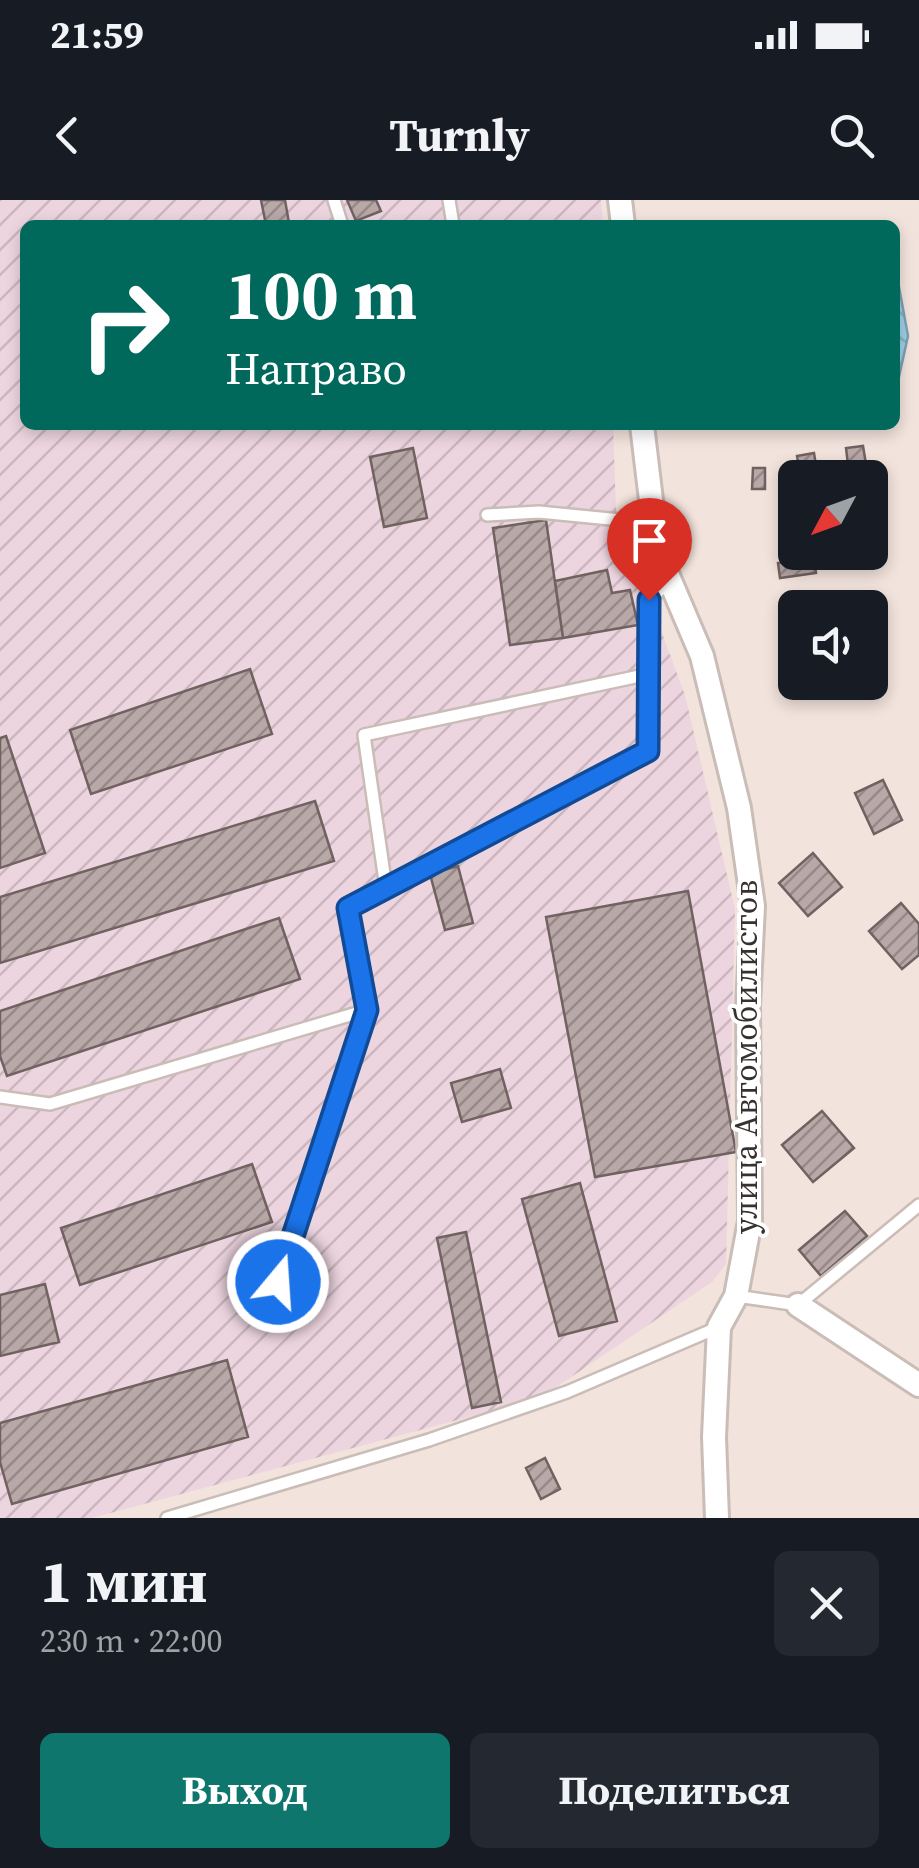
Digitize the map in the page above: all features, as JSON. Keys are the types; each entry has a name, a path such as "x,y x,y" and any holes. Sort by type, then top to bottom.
{"street":[{"name":"улица Автомобилистов","path":"642,430 651,523 670,581 702,656 739,808 754,906 748,1006 750,1221 736,1296 719,1327 714,1437 717,1518"},
{"path":"798,1305 919,1385"}],"lane":[{"path":"487,514 539,512 651,523"},
{"path":"266,1316 367,1010 348,908 648,751 649,600 670,581"},
{"path":"386,888 364,735 648,674"},
{"path":"0,1097 50,1104 367,1010"},
{"path":"736,1296 798,1305 919,1205"},
{"path":"168,1518 429,1440 550,1398 719,1327"}],"shaded area":[{"path":"0,200 601,200 603,220 20,220 20,430 613,430 616,510 685,695 735,909 726,1264 712,1282 540,1398 92,1518 0,1518"}],"water":[{"path":"900,292 908,336 900,372"}],"building":[{"path":"261,200 285,200 288,220 265,220"},
{"path":"347,200 376,200 381,211 356,220"},
{"path":"863,446 865,460 847,460 846,448"},
{"path":"413,448 427,518 384,527 370,457"},
{"path":"814,453 815,460 798,460 797,456"},
{"path":"753,468 765,468 765,489 752,489"},
{"path":"546,520 563,638 510,645 493,528"},
{"path":"607,570 612,593 630,590 638,625 563,638 555,581"},
{"path":"779,570 816,570 816,573 780,578"},
{"path":"250,669 272,734 91,794 70,730"},
{"path":"6,736 45,853 0,868 0,738"},
{"path":"883,780 902,820 874,834 855,793"},
{"path":"315,801 334,861 0,963 0,897"},
{"path":"813,853 842,887 808,916 779,883"},
{"path":"458,866 473,923 445,930 430,874"},
{"path":"688,891 736,1152 595,1177 546,917"},
{"path":"901,903 919,924 919,955 902,969 869,931"},
{"path":"279,918 300,979 7,1076 0,1056 0,1011"},
{"path":"500,1069 511,1108 462,1122 451,1083"},
{"path":"822,1111 854,1148 813,1182 782,1145"},
{"path":"252,1164 272,1222 80,1285 61,1228"},
{"path":"580,1183 617,1321 559,1336 522,1199"},
{"path":"845,1211 867,1236 821,1276 799,1250"},
{"path":"466,1232 501,1402 472,1408 437,1238"},
{"path":"45,1284 59,1342 0,1356 0,1295"},
{"path":"227,1360 248,1437 12,1504 0,1462 0,1423"},
{"path":"545,1458 560,1489 541,1499 526,1468"}],"route":[{"path":"278,1282 367,1010 348,908 648,751 649,600"}]}
